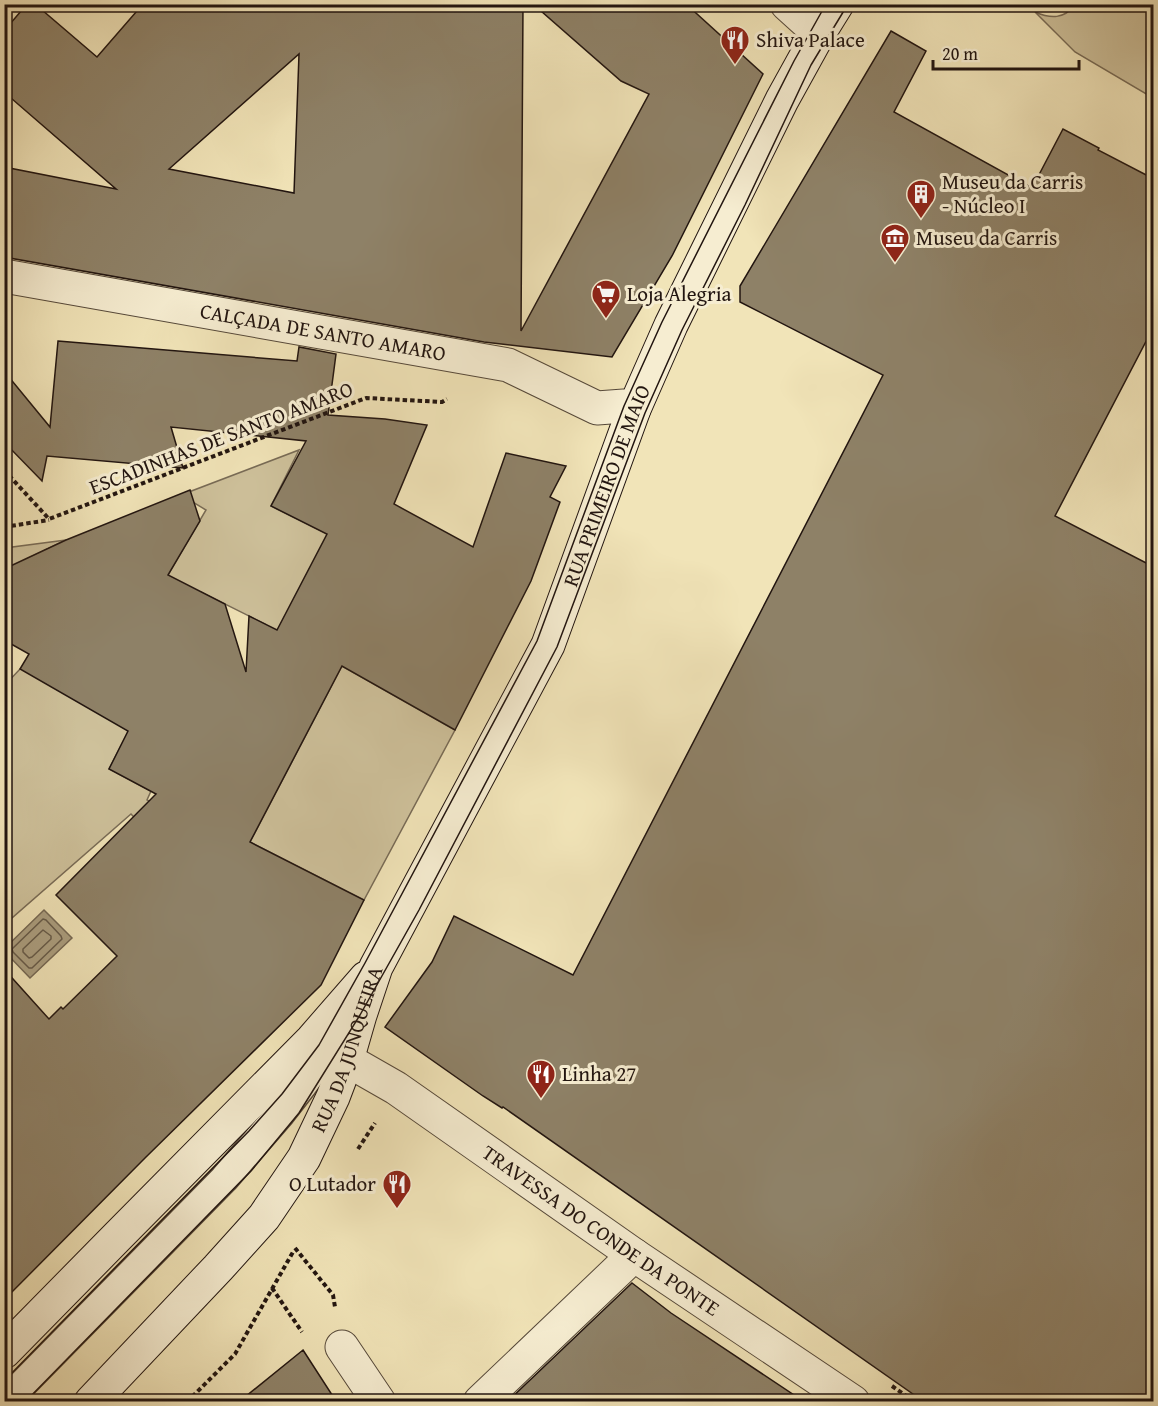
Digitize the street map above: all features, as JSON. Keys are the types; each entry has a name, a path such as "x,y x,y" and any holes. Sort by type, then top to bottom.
{"main road":[{"path":"787,4 819,33"},
{"name":"RUA PRIMEIRO DE MAIO","path":"376,967 548,645 634,409 676,315 782,100 837,4"},
{"name":"CALÇADA DE SANTO AMARO","path":"4,276 508,365 597,408 624,406 634,409"},
{"name":"RUA DA JUNQUEIRA","path":"4,1352 116,1238 329,1050 356,988 376,967"},
{"name":"RUA DA JUNQUEIRA","path":"91,1401 264,1217 304,1158 333,1097 329,1050"},
{"name":"TRAVESSA DO CONDE DA PONTE","path":"329,1050 396,1088 634,1255 853,1401"},
{"path":"480,1401 634,1255"},
{"path":"342,1347 379,1401"}],"lane":[{"path":"5,1401 224,1179 281,1113 329,1050"}],"path":[{"name":"ESCADINHAS DE SANTO AMARO","path":"4,527 49,519 366,398 442,402"},
{"path":"4,470 49,519"},
{"path":"295,1248 333,1295"}],"shaded area":[{"path":"1075,5 1153,5 1153,98 1075,52 1035,12 1046,16 1057,16 1071,10"},
{"path":"299,450 271,506 327,534 302,667 265,624 201,592 109,769 151,791 147,800 226,842 238,925 131,814 5,924 4,686 20,669 169,573 206,510 181,495"},
{"path":"66,540 27,559 5,577 5,548"},
{"path":"342,666 455,730 364,900 250,842"}],"water":[{"path":"44,910 72,938 30,978 5,952 5,948"}],"building":[{"path":"27,4 35,4 97,57 143,4 523,4 521,331 649,94 621,81 533,4 686,4 763,74 672,256 612,357 484,342 4,257 4,167 116,189 4,92 4,31","holes":["299,54 294,193 169,169"]},
{"path":"891,31 926,51 894,112 1032,188 1063,129 1154,179 1154,326 1055,516 1154,567 1154,1401 923,1401 385,1027 432,962 454,916 573,975 883,375 740,302 740,286"},
{"path":"58,341 297,361 299,347 336,354 328,415 427,425 394,504 473,547 506,453 566,466 550,497 560,502 531,581 455,730 342,666 250,842 364,900 321,985 4,1300 4,969 49,1019 61,1007 63,1009 117,956 56,895 156,794 109,769 128,731 20,669 29,654 4,640 4,569 66,540 190,490 200,521 168,575 225,604 246,672 249,616 277,630 327,534 271,506 306,441 171,427 183,468 47,456 42,481 4,442 4,371 50,427"},
{"path":"632,1283 671,1313 803,1401 508,1401"},
{"path":"303,1350 336,1401 240,1401"}],"tram line":[{"path":"4,1381 249,1131 282,1094 319,1045 537,641 624,406 662,322 794,61 826,4"},
{"path":"25,1402 251,1171 299,1113 360,1015 419,910 557,647 645,413 682,330 745,205 811,65 848,4"}],"place":[{"name":"Shiva Palace","path":"735,66"},
{"name":"Museu da Carris - Núcleo I","path":"921,220"},
{"name":"Museu da Carris","path":"895,264"},
{"name":"Loja Alegria","path":"606,320"},
{"name":"Linha 27","path":"541,1100"},
{"name":"O Lutador","path":"397,1210"}]}
